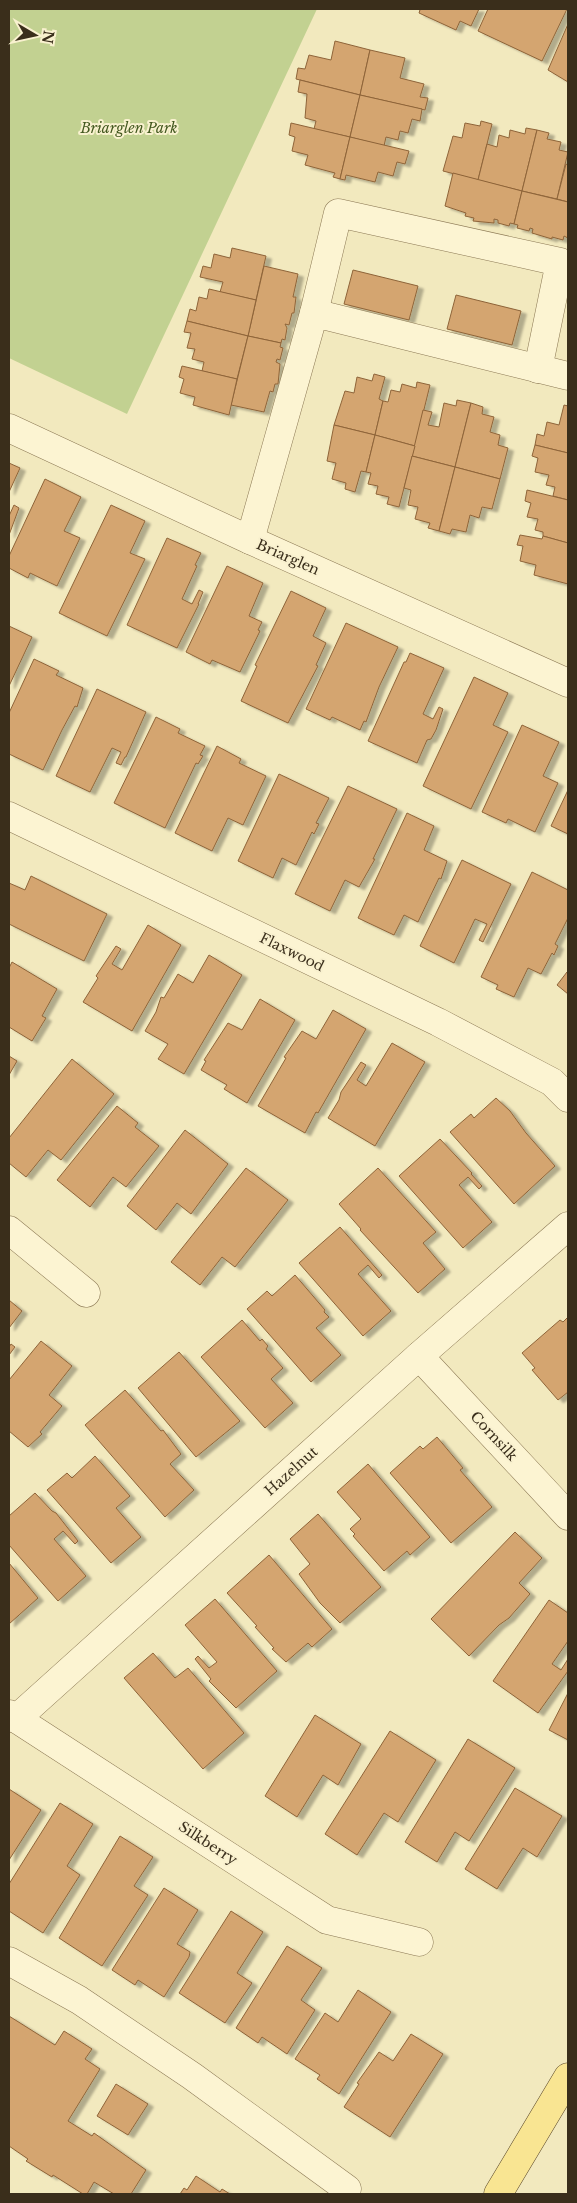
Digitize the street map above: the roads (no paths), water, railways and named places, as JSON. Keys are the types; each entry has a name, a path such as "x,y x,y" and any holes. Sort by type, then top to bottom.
{"main road":[{"path":"498,2194 568,2077"}],"street":[{"path":"250,540 314,313 338,213 560,262 538,369"},
{"path":"314,313 568,376"},
{"name":"Briarglen","path":"9,428 250,540 568,683"},
{"name":"Flaxwood","path":"9,816 438,1022 552,1082 568,1098"},
{"name":"Hazelnut","path":"12,1716 568,1226"},
{"path":"9,1230 86,1293"},
{"name":"Cornsilk","path":"419,1356 568,1516"},
{"name":"Silkberry","path":"12,1716 327,1920 419,1942"},
{"path":"9,1961 79,2000 168,2060 347,2189"}],"park label":[{"name":"Briarglen Park","path":"129,128"}]}
